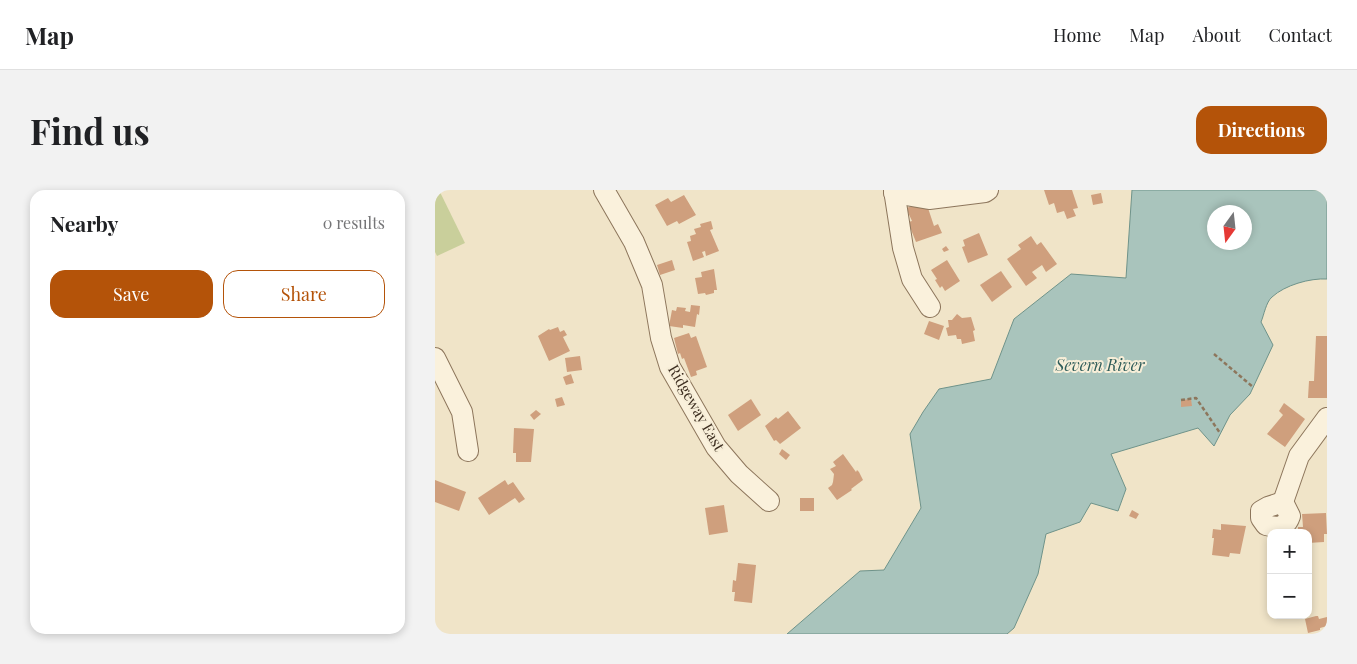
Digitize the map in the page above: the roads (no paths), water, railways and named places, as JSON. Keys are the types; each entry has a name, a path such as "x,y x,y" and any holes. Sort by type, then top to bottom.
{"street":[{"name":"Ridgeway East","path":"604,190 634,242 652,285 661,338 670,367 716,447 739,474 769,501"},
{"path":"930,307 913,279 903,248 894,192 929,199 985,192 988,190"},
{"path":"435,358 462,412 468,452"},
{"path":"1283,502 1299,456 1327,418"}],"water":[{"name":"Severn River","path":"1132,190 1327,190 1327,279 1298,283 1277,293 1270,299 1261,322 1273,345 1250,394 1230,415 1214,446 1198,428 1111,454 1126,489 1118,511 1091,503 1080,522 1046,534 1038,574 1014,628 1007,634 787,634 860,571 884,570 921,508 910,434 923,412 939,389 991,379 1014,319 1071,274 1126,278"}]}
